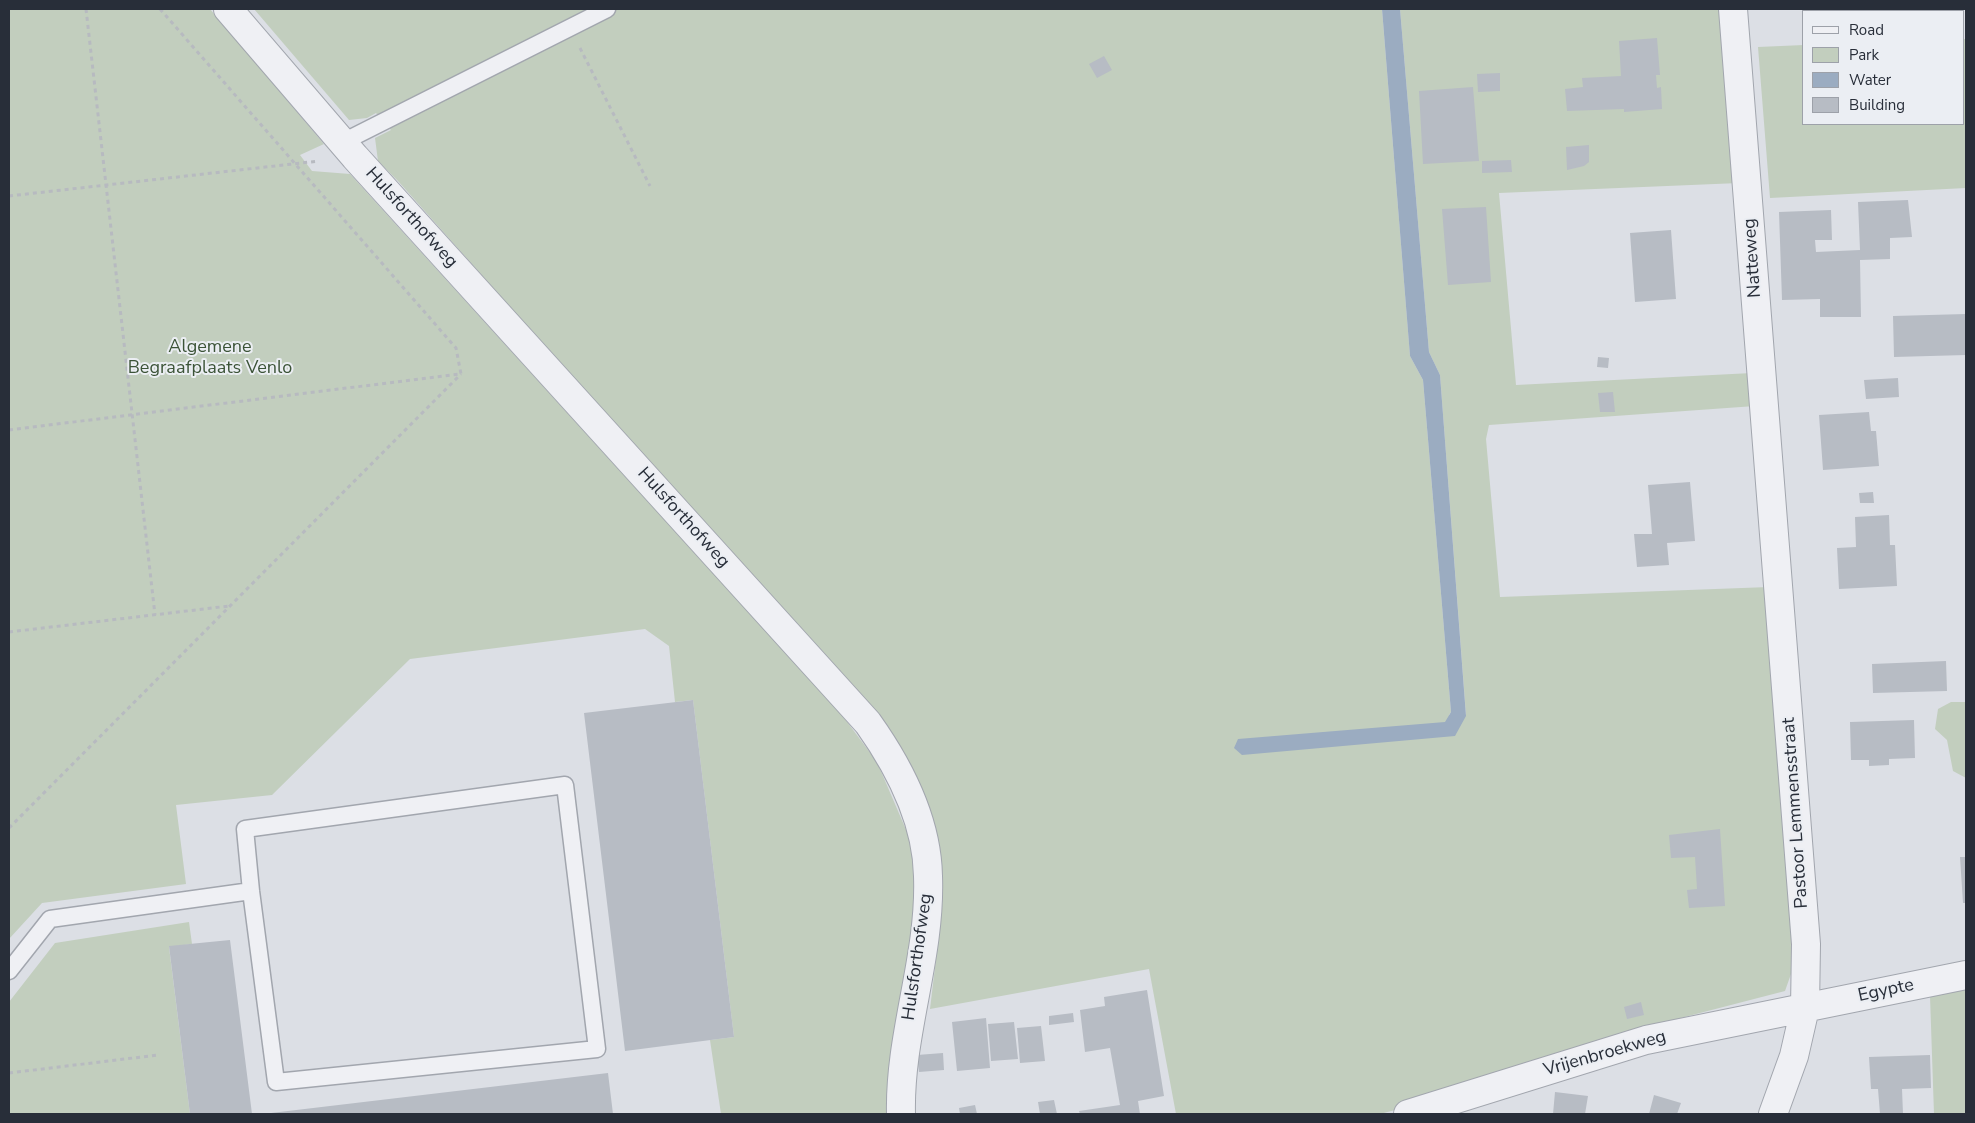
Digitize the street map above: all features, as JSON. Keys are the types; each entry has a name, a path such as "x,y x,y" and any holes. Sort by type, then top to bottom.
{"street":[{"name":"Hulsforthofweg","path":"228,9 349,150 868,723 892,758 910,794 918,820 923,837 928,876 927,923 903,1068 901,1114"},
{"name":"Natteweg","path":"1733,9 1772,506"},
{"name":"Pastoor Lemmensstraat","path":"1772,506 1806,944 1806,1008 1794,1056 1772,1114"},
{"name":"Egypte","path":"1806,1008 1966,975"},
{"name":"Vrijenbroekweg","path":"1408,1114 1646,1040 1806,1008"}],"lane":[{"path":"349,150 607,9"},
{"path":"565,785 597,1049 276,1082 251,891 245,829 565,785"},
{"path":"9,971 50,919 251,891"}],"path":[{"path":"86,9 155,615"},
{"path":"160,9 456,348 461,374"},
{"path":"570,28 650,186"},
{"path":"9,196 295,164 349,150"},
{"path":"9,430 461,374"},
{"path":"9,828 461,374"},
{"path":"9,632 229,606"},
{"path":"9,1073 158,1055"}],"green space":[{"name":"Algemene Begraafplaats Venlo","path":"9,9 210,9 324,144 300,155 312,171 350,174 842,715 877,762 910,839 918,874 915,921 891,1114 721,1114 710,1040 734,1037 693,700 675,702 669,646 645,629 410,659 272,795 176,805 186,884 42,903 9,939"},
{"path":"254,9 1382,9 1410,356 1423,380 1451,712 1449,715 1466,715 1440,375 1429,352 1400,9 1726,9 1739,183 1499,193 1516,385 1752,373 1755,406 1489,425 1486,439 1500,597 1769,587 1794,934 1791,974 1785,991 1642,1028 1414,1105 1380,1114 1176,1114 1149,969 930,1009 942,909 943,878 934,828 598,406 398,181 378,161 375,138 391,130 376,113 367,118 349,120"},
{"path":"1966,39 1966,188 1770,198 1758,47 1802,45 1802,125 1965,125"},
{"path":"1951,702 1966,702 1966,778 1953,771 1947,740 1935,729 1938,709"},
{"path":"189,922 192,944 169,947 190,1114 9,1114 9,1002 55,943"},
{"path":"1966,988 1966,1114 1934,1114 1930,996"}],"water":[{"path":"1382,9 1400,9 1429,352 1440,375 1466,716 1455,736 1242,755 1234,748 1238,739 1445,722 1451,712 1423,380 1410,356"}],"building":[{"path":"1657,38 1660,75 1656,75 1657,88 1661,87 1662,109 1624,112 1624,109 1567,111 1565,89 1583,87 1582,78 1621,76 1619,41"},
{"path":"1104,56 1112,70 1097,78 1089,64"},
{"path":"1500,73 1500,91 1478,92 1477,74"},
{"path":"1473,87 1479,161 1423,164 1419,91"},
{"path":"1589,145 1589,162 1584,166 1567,170 1566,147"},
{"path":"1511,160 1512,172 1482,173 1482,161"},
{"path":"1908,200 1912,237 1890,238 1890,259 1860,260 1861,317 1820,317 1820,299 1782,300 1779,212 1831,210 1832,240 1815,240 1816,252 1860,250 1858,202"},
{"path":"1486,207 1491,282 1448,285 1442,209"},
{"path":"1671,230 1676,299 1635,302 1630,233"},
{"path":"1966,314 1966,355 1894,357 1893,316"},
{"path":"1598,357 1609,358 1608,368 1597,367"},
{"path":"1898,378 1899,397 1866,399 1864,380"},
{"path":"1613,392 1615,412 1600,412 1598,393"},
{"path":"1869,412 1871,431 1876,431 1879,466 1823,470 1819,415"},
{"path":"1690,482 1695,541 1667,543 1669,565 1637,567 1634,534 1652,534 1648,485"},
{"path":"1873,492 1874,503 1860,503 1859,493"},
{"path":"1889,515 1890,545 1895,545 1897,586 1839,589 1837,548 1856,547 1855,517"},
{"path":"1946,661 1947,691 1873,693 1872,664"},
{"path":"693,700 734,1037 625,1051 584,713"},
{"path":"1914,720 1915,758 1889,759 1889,765 1869,766 1869,760 1851,760 1850,722"},
{"path":"1720,829 1725,906 1689,908 1687,890 1697,889 1695,857 1671,858 1669,835"},
{"path":"1960,857 1966,857 1966,903 1963,903"},
{"path":"230,940 252,1114 190,1114 169,946"},
{"path":"1147,990 1164,1096 1138,1101 1140,1114 1080,1114 1079,1111 1120,1105 1110,1048 1085,1052 1080,1010 1105,1006 1104,997"},
{"path":"1641,1002 1644,1015 1627,1019 1624,1007"},
{"path":"1073,1013 1074,1022 1049,1025 1049,1016"},
{"path":"986,1018 990,1068 957,1071 952,1022"},
{"path":"1014,1022 1018,1059 991,1061 988,1024"},
{"path":"1041,1026 1045,1061 1020,1063 1017,1028"},
{"path":"943,1053 944,1070 919,1072 917,1055"},
{"path":"1930,1055 1931,1088 1902,1089 1903,1114 1880,1114 1878,1089 1871,1089 1869,1057"},
{"path":"608,1073 613,1114 271,1114 271,1113"},
{"path":"1555,1092 1588,1096 1585,1114 1553,1114"},
{"path":"1654,1095 1681,1103 1677,1114 1649,1114"},
{"path":"1054,1100 1057,1114 1040,1114 1038,1102"},
{"path":"975,1105 977,1114 960,1114 959,1108"}]}
